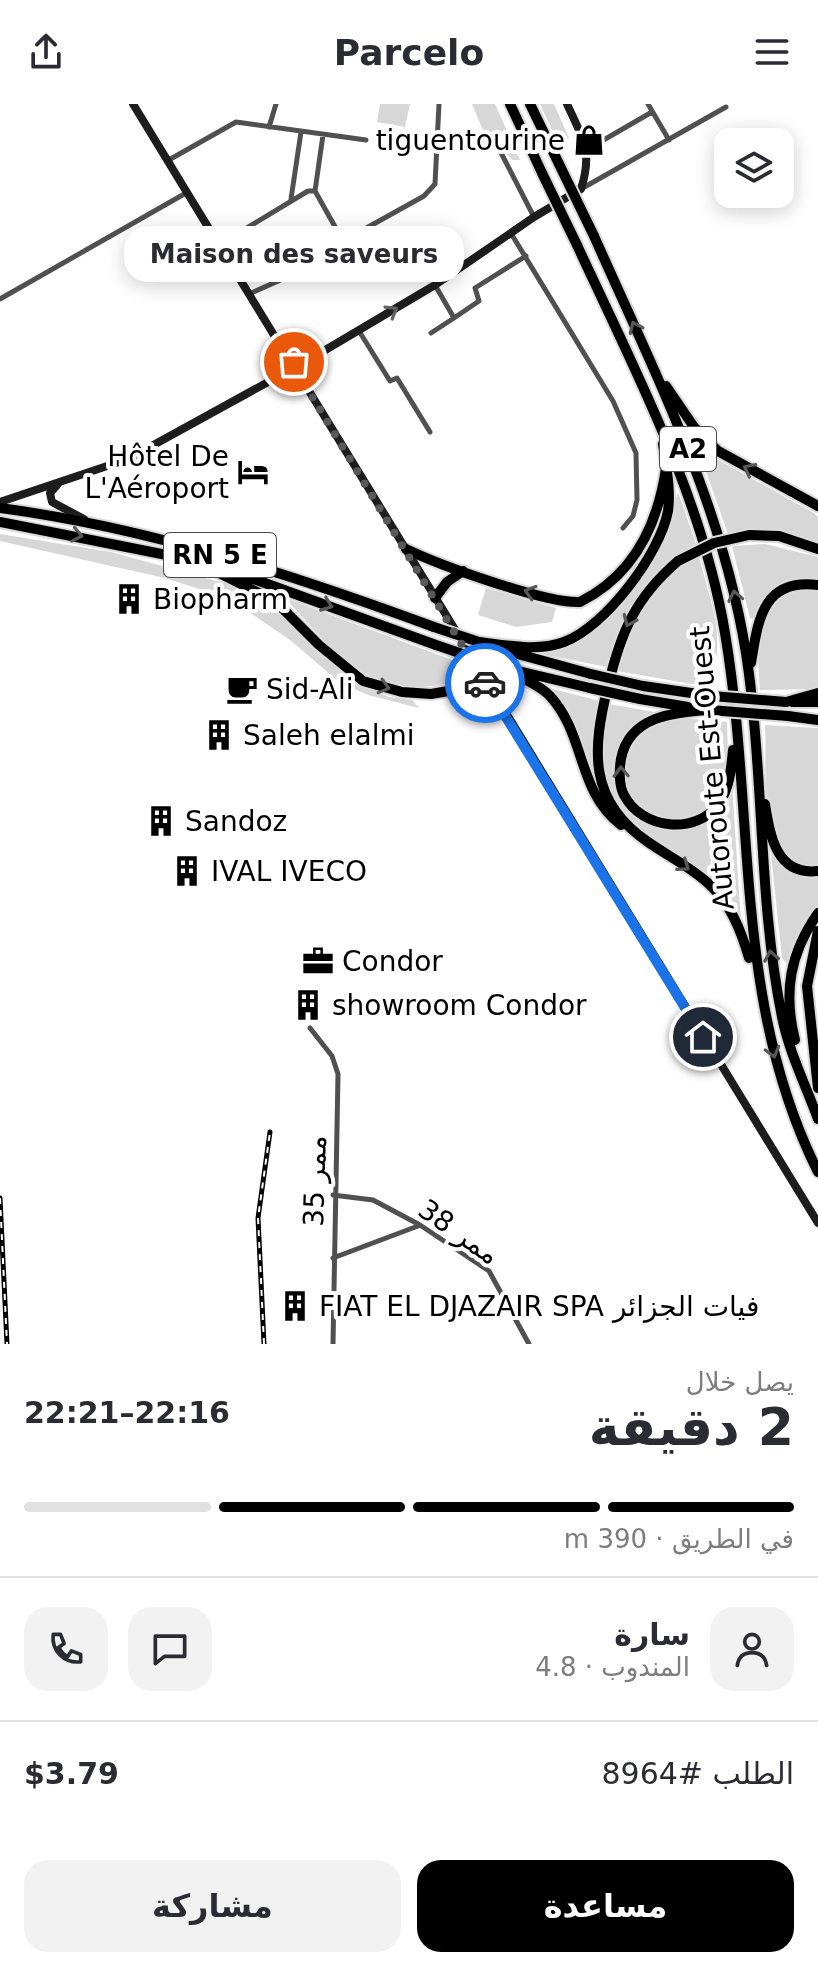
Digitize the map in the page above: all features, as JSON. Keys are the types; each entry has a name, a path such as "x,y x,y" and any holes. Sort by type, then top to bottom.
{"highway":[{"name":"Autoroute Est-Ouest","path":"510,104 662,430 709,556 725,633 736,725 745,874 762,1003 781,1079 818,1172"},
{"name":"Autoroute Est-Ouest","path":"530,104 652,366 709,502 730,571 749,672 769,944 788,1040 818,1119"},
{"path":"652,366 689,420 718,451 818,506"},
{"path":"479,642 529,647 564,642 605,613 657,543 667,513 662,430"},
{"path":"406,549 463,571 569,603 591,596 631,558 651,529 660,508 666,468"},
{"name":"RN 5 E","path":"0,505 249,563 479,642 591,674 643,686 712,696 818,702"},
{"name":"RN 5 E","path":"0,522 212,564 492,664 590,688 710,710 818,718"},
{"path":"646,841 613,810 602,786 596,748 613,663 629,621 653,582 678,561 714,543 749,535 779,536 818,549"},
{"path":"125,545 212,570 252,587 275,601 319,645 363,681 402,692 431,694 466,688 492,696"},
{"path":"435,598 447,582 463,571"},
{"path":"749,672 758,620 769,600 795,586 818,585"},
{"path":"492,664 548,694 566,715 597,802 609,816 710,884 733,915 762,1003"},
{"path":"466,688 482,676"},
{"path":"786,702 818,693"},
{"path":"710,710 681,712 649,720 627,740 620,762 623,794 649,818 673,825 686,825 713,810 730,779 736,725"},
{"path":"756,753 775,848 793,868 818,871"},
{"path":"806,1085 789,1014 787,991 794,958 818,913"},
{"path":"818,931 807,986 818,1088"}],"main road":[{"path":"133,104 406,549 492,696 818,1223"},
{"path":"0,505 128,459 359,331 581,189 588,166 588,149 567,104"},
{"path":"62,482 50,493 52,502 96,525"}],"street":[{"path":"269,127 276,104"},
{"path":"249,294 305,269 343,241 424,196 435,184 439,104"},
{"path":"648,104 669,140"},
{"path":"581,189 726,107"},
{"path":"588,149 652,112"},
{"path":"167,161 236,122 366,140"},
{"path":"291,200 301,132"},
{"path":"323,135 315,191 343,241"},
{"path":"496,143 534,217"},
{"path":"232,237 291,200 308,191 315,191"},
{"path":"0,299 186,193"},
{"path":"512,235 613,401 636,453 637,500 633,516 623,528"},
{"path":"431,333 479,301 475,288 526,256"},
{"path":"435,285 454,318"},
{"path":"359,331 390,381 397,378 430,432"},
{"name":"ممر 35","path":"310,1028 332,1056 338,1074 333,1195 333,1344"},
{"name":"ممر 38","path":"333,1195 373,1200 420,1225 489,1271 529,1344"},
{"path":"333,1258 420,1225"}],"shaded area":[{"path":"380,104 410,104 405,127 377,122"},
{"path":"472,104 495,104 520,160 512,160 482,128"},
{"path":"540,104 554,104 569,138 558,143"},
{"path":"706,453 814,513 818,517 818,547 750,532 728,534 701,457"},
{"path":"678,492 696,544 663,567 638,596 620,629 607,667 536,653 581,637 651,560 664,539"},
{"path":"0,534 111,552 242,588 287,620 349,680 389,697 412,700 419,708 368,695 339,682 290,640 230,599 165,578 0,541"},
{"path":"765,544 818,557 818,579 796,579 778,587 764,601 754,619 750,618 732,546"},
{"path":"699,556 716,623 717,640 712,672 703,686 617,671 628,635 645,603 668,577"},
{"path":"486,588 556,608 552,622 516,627 478,615"},
{"path":"799,589 818,590 818,689 760,690 759,645 765,616 784,595"},
{"path":"285,598 466,665 468,678 408,687 385,682 344,659"},
{"path":"553,689 600,701 593,745 593,767 598,790 591,783 575,722"},
{"path":"609,704 660,713 646,718 628,731 621,748 630,807 638,819 663,829 690,829 702,822 732,783 741,923 717,887 654,841 622,810 612,794 603,757"},
{"path":"674,717 727,722 728,753 727,771 720,793 708,808 692,817 674,820 656,817 641,807 629,791 624,769 628,749 640,730"},
{"path":"765,725 818,728 818,869 791,862 776,842 766,793"},
{"path":"771,854 792,874 818,876 818,909 786,963 782,958"}],"railway":[{"path":"264,1344 258,1218 270,1132"},
{"path":"0,1198 7,1344"}],"way so far":[{"path":"294,362 300,365 298,373 485,683"}],"place":[{"name":"tiguentourine","path":"589,140"},
{"name":"Maison des saveurs","path":"294,362"},
{"name":"Hôtel De L'Aéroport","path":"253,472"},
{"name":"Biopharm","path":"129,599"},
{"name":"Sid-Ali","path":"242,689"},
{"name":"Saleh elalmi","path":"219,735"},
{"name":"Sandoz","path":"161,821"},
{"name":"IVAL IVECO","path":"187,871"},
{"name":"Condor","path":"318,961"},
{"name":"showroom Condor","path":"308,1005"},
{"name":"FIAT EL DJAZAIR SPA فيات الجزائر","path":"295,1306"}],"route":[{"path":"485,683 703,1037"}]}
